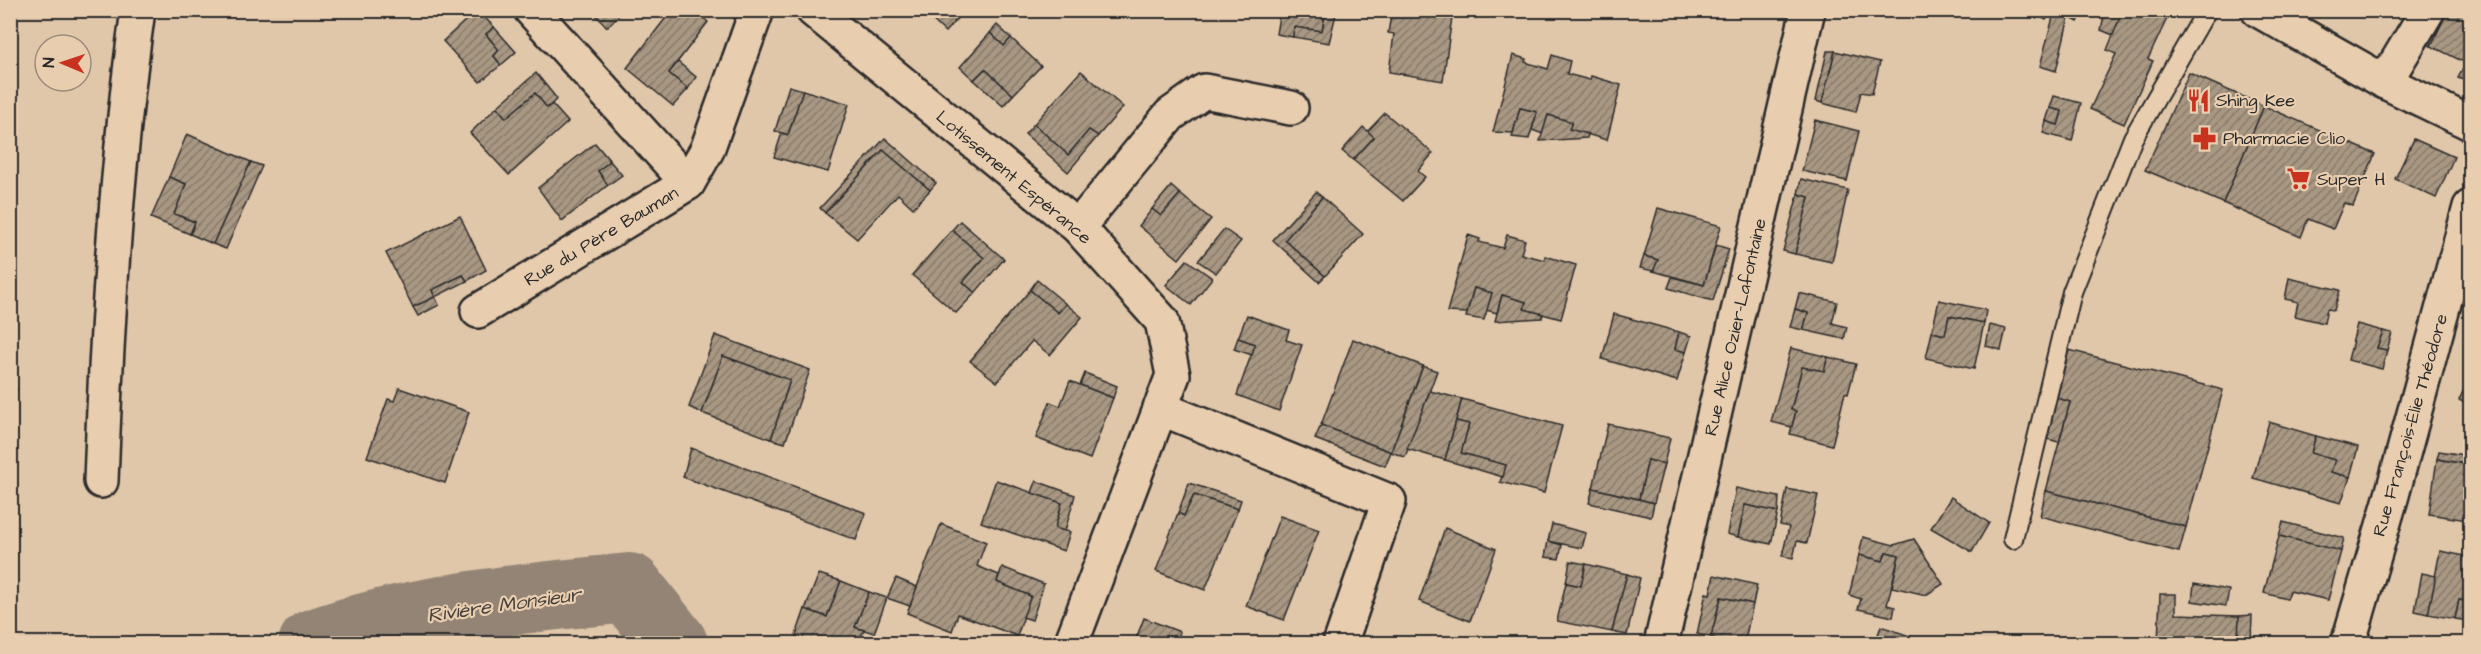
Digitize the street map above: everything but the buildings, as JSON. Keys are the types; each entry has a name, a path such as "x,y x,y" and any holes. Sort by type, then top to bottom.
{"street":[{"path":"101,481 106,338 122,122 138,10"},
{"path":"531,10 688,183"},
{"name":"Rue du Père Bauman","path":"478,311 688,183 707,150 758,10"},
{"name":"Lotissement Espérance","path":"813,10 1078,227 1162,321 1173,375 1071,644"},
{"name":"Rue Alice Ozier-Lafontaine","path":"1661,644 1808,10"},
{"path":"2258,10 2385,82 2470,123"},
{"path":"2385,82 2428,10"},
{"path":"1078,227 1170,115 1204,91 1292,108"},
{"name":"Rue François-Élie Théodore","path":"2348,644 2392,495 2470,207"},
{"path":"1160,408 1389,501 1340,644"}],"lane":[{"path":"2013,539 2072,292 2133,138 2207,10"}],"waterway":[{"name":"Rivière Monsieur","path":"313,644 390,621 469,606 629,588 673,644"}],"place":[{"name":"Shing Kee","path":"2198,100"},
{"name":"Pharmacie Clio","path":"2205,138"},
{"name":"Super H","path":"2299,179"}]}
